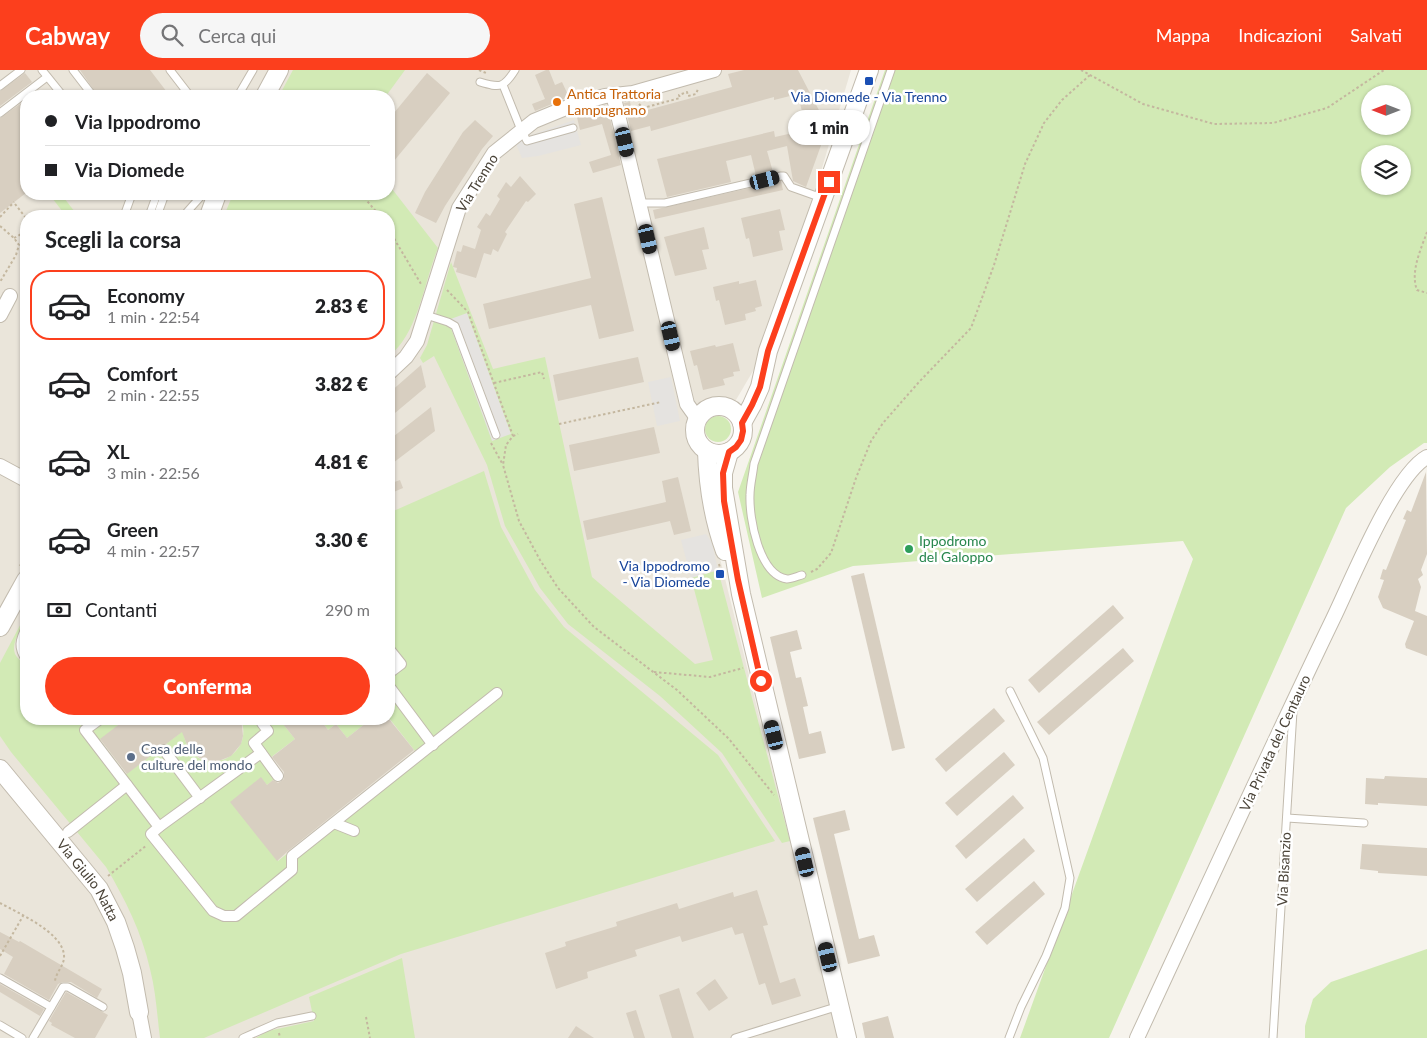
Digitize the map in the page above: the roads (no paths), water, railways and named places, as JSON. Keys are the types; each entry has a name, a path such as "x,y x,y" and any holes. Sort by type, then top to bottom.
{"street":[{"path":"268,90 279,70"},
{"name":"Via Trenno","path":"395,368 406,358 414,346 426,315 443,255 462,202 489,159 501,146 534,121 573,105 613,94 629,94 714,70"},
{"path":"742,423 760,387 768,351 869,70"},
{"path":"613,94 687,404 697,418"},
{"path":"0,315 10,296"},
{"path":"730,408 743,398 768,351"},
{"path":"711,406 730,408 737,413 742,423 741,440 729,452 718,454 707,451 700,446 695,435 694,426 697,418 711,406"},
{"path":"707,451 708,487 715,522 741,594"},
{"path":"729,452 724,464 723,488 741,594 847,1038"},
{"name":"Via Privata del Centauro","path":"1137,1038 1294,700 1380,522 1406,477 1419,462 1427,457"},
{"path":"0,466 20,477"},
{"path":"0,627 20,579"},
{"path":"395,656 401,664 395,668"},
{"path":"261,754 151,834 212,911 224,916 236,916 292,870 292,856 497,693"},
{"path":"395,694 432,744"},
{"path":"92,725 85,730 159,827"},
{"path":"264,725 268,731 254,744 278,776"},
{"path":"164,750 200,798"},
{"name":"Via Giulio Natta","path":"0,769 99,889 116,922 126,948 144,1038"},
{"path":"68,832 127,784"},
{"path":"334,823 354,831"},
{"name":"Via Giulio Natta","path":"136,1038 139,1012"}],"lane":[{"path":"0,86 21,70"},
{"path":"42,70 58,90"},
{"path":"73,70 88,90"},
{"path":"170,70 185,90"},
{"path":"241,90 253,70"},
{"path":"480,82 497,87 503,85 516,70"},
{"path":"802,575 788,579 773,573 763,558 753,527 750,496 754,464 891,70"},
{"path":"31,90 48,77"},
{"path":"503,85 527,141 572,128"},
{"path":"0,114 20,99"},
{"path":"644,203 664,203 781,176 784,176 791,187 823,198"},
{"path":"190,210 198,200"},
{"path":"426,315 455,326 496,435"},
{"path":"1009,1038 1021,1007 1050,948 1065,908 1070,878 1044,758 1010,691"},
{"name":"Via Bisanzio","path":"1273,1038 1294,700"},
{"path":"1287,818 1364,823"},
{"path":"0,978 51,1007"},
{"path":"33,1038 61,989 65,987 103,1007"},
{"path":"735,1038 840,1005"},
{"path":"243,1038 277,1023 312,1016"},
{"path":"0,1025 22,1038"}],"place":[{"name":"Via Diomede - Via Trenno","path":"869,81"},
{"name":"Antica Trattoria Lampugnano","path":"557,102"},
{"name":"Ippodromo del Galoppo","path":"909,549"},
{"name":"Via Ippodromo - Via Diomede","path":"720,574"},
{"name":"Casa delle culture del mondo","path":"131,757"}]}
